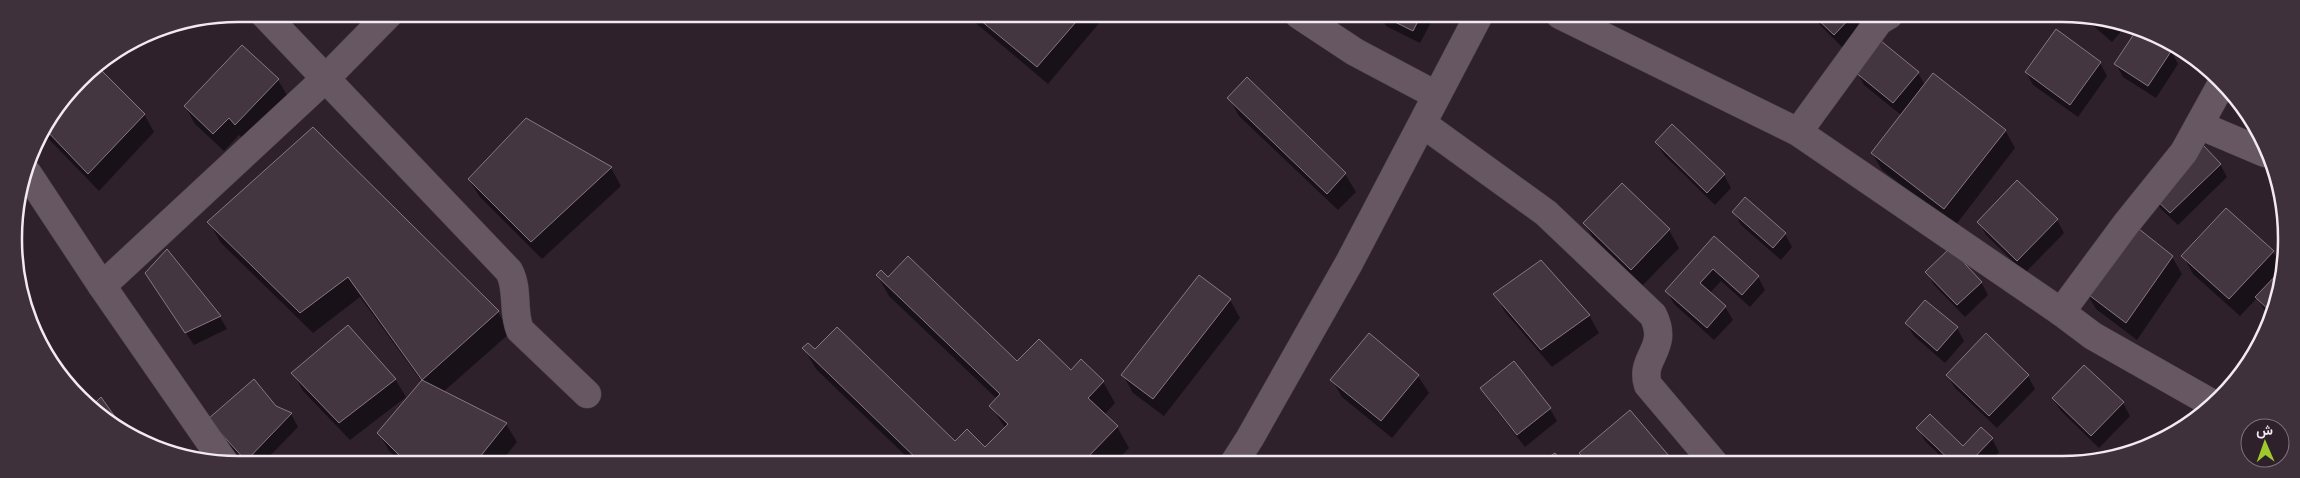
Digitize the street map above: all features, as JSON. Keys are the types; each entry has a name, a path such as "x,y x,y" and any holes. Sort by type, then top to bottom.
{"street":[{"path":"272,22 509,271 515,286 517,322 520,330 587,394"},
{"path":"102,286 326,77 381,22"},
{"path":"1310,22 1355,52 1436,95"},
{"path":"1238,456 1349,263 1475,22"},
{"path":"1574,22 1798,132 2061,312 2093,336 2206,400"},
{"path":"1798,132 1878,22"},
{"path":"2061,312 2126,224 2184,152 2218,90"},
{"path":"1423,124 1546,213 1653,315 1660,328 1658,340 1645,371 1648,385 1707,456"},
{"path":"2199,125 2258,150"},
{"path":"31,179 102,286 219,455"}],"building":[{"path":"982,22 1076,22 1037,67"},
{"path":"1395,22 1418,22 1413,31"},
{"path":"1820,22 1846,22 1834,35"},
{"path":"2056,29 2101,62 2070,105 2025,72"},
{"path":"2133,35 2170,53 2148,86 2114,64"},
{"path":"1881,41 1919,72 1893,103 1855,72"},
{"path":"242,45 279,79 235,125 229,118 213,134 184,106"},
{"path":"102,71 145,114 88,174 50,134 76,96"},
{"path":"1933,73 2006,130 1944,209 1871,153"},
{"path":"1247,77 1346,173 1327,194 1227,98"},
{"path":"526,118 612,167 531,242 468,179"},
{"path":"1672,124 1725,174 1707,193 1655,142"},
{"path":"313,127 499,311 422,380 348,277 300,313 207,222"},
{"path":"2203,145 2221,164 2170,213 2152,196"},
{"path":"2017,180 2058,219 2017,261 1977,222"},
{"path":"1622,183 1670,229 1631,270 1583,223"},
{"path":"1745,197 1786,233 1773,248 1732,212"},
{"path":"2226,208 2274,251 2229,299 2181,256"},
{"path":"2134,225 2173,256 2126,323 2085,292"},
{"path":"1714,236 1759,276 1742,295 1713,269 1700,283 1726,306 1707,328 1665,291"},
{"path":"1950,248 1982,282 1957,305 1925,272"},
{"path":"167,249 221,316 185,333 145,273"},
{"path":"908,256 1017,361 1039,339 1071,370 1081,359 1104,381 1088,398 1118,426 1089,456 914,456 802,348 808,343 815,349 837,327 955,441 967,429 985,447 1008,424 989,406 1000,394 876,275 881,270 888,277"},
{"path":"1541,260 1590,315 1541,350 1493,294"},
{"path":"1199,275 1231,299 1153,399 1121,375"},
{"path":"2274,278 2266,308 2255,297"},
{"path":"1925,300 1958,327 1937,351 1905,323"},
{"path":"348,325 396,379 339,423 291,373"},
{"path":"1369,333 1419,375 1381,421 1330,380"},
{"path":"1986,333 2029,375 1989,416 1946,375"},
{"path":"1514,361 1551,408 1517,435 1480,388"},
{"path":"2084,365 2124,402 2091,436 2052,398"},
{"path":"254,379 276,406 292,413 251,456 241,456 208,419"},
{"path":"422,380 507,423 481,456 400,456 377,433"},
{"path":"101,397 114,416 107,411 96,402"},
{"path":"1630,410 1669,456 1582,456 1579,453"},
{"path":"1930,414 1963,446 1981,427 1993,438 1976,456 1946,456 1916,428"}]}
